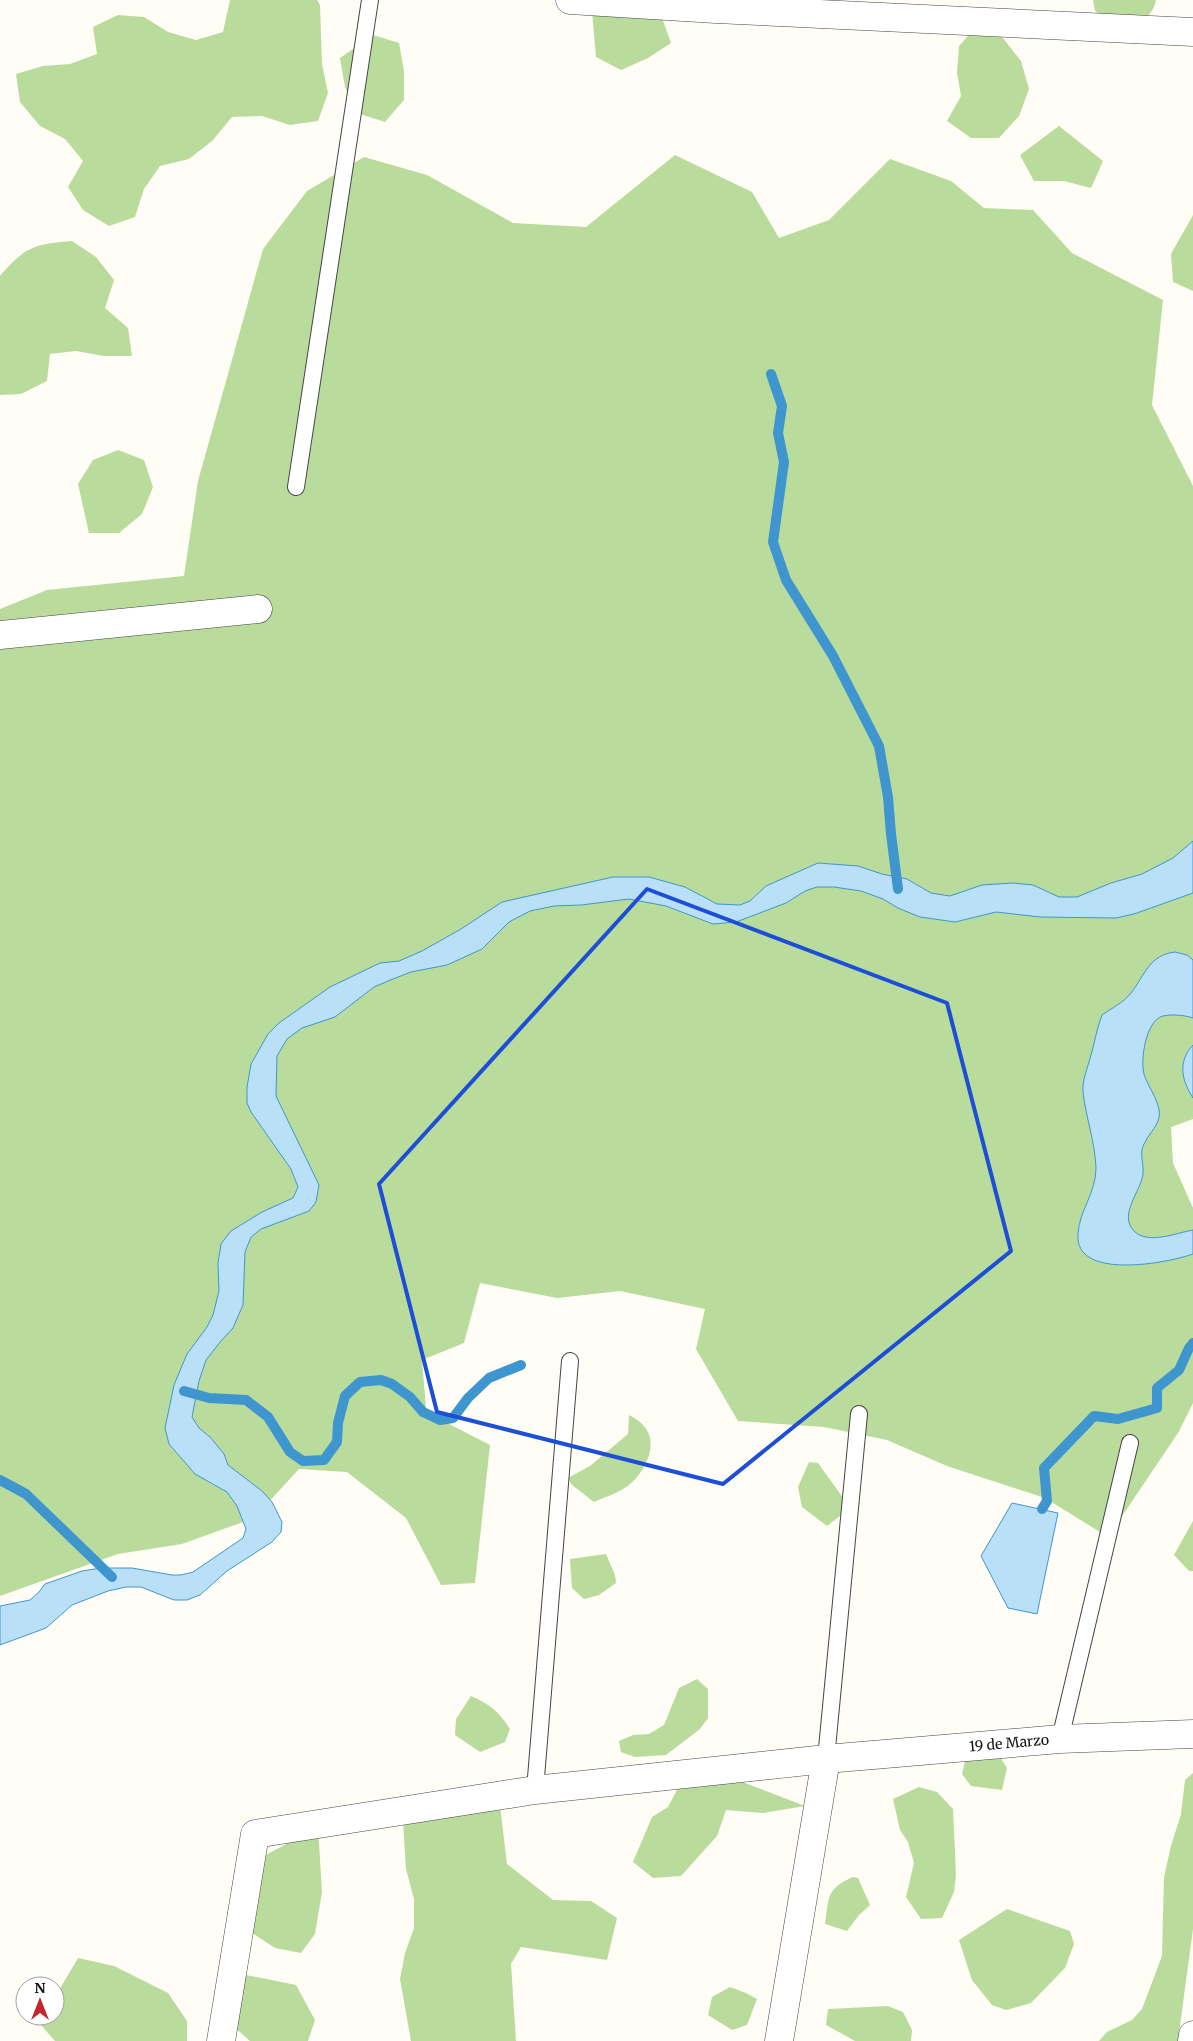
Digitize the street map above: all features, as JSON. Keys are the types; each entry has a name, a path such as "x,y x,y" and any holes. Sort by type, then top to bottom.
{"street":[{"path":"570,0 717,5 1193,32"},
{"path":"0,635 258,609"},
{"name":"19 de Marzo","path":"220,2041 255,1834 536,1790 826,1759 1060,1738 1193,1734"},
{"path":"779,2041 826,1759"},
{"path":"1192,2041 1193,2035"}],"lane":[{"path":"296,487 370,0"},
{"path":"536,1790 570,1361"},
{"path":"826,1759 859,1414"},
{"path":"1060,1738 1130,1443"}],"highlighted area":[{"path":"647,889 947,1003 1011,1251 723,1484 437,1412 379,1184"}],"green space":[{"path":"230,0 317,0 320,5 322,64 328,93 318,121 290,125 262,116 232,117 212,141 189,159 160,166 144,189 135,217 109,226 83,210 68,187 83,161 65,139 40,126 20,102 16,74 43,66 70,64 97,54 93,27 118,15 144,17 168,32 196,40 223,32"},
{"path":"591,0 661,15 671,43 648,58 621,70 596,57"},
{"path":"1093,0 1156,0 1151,12 1147,16 1137,22 1119,28 1095,11"},
{"path":"978,25 1003,38 1021,61 1029,89 1019,116 999,138 971,138 947,121 961,96 957,73 959,46"},
{"path":"373,35 399,43 404,71 404,100 385,122 357,113 345,87 340,58"},
{"path":"1059,126 1103,161 1091,188 1064,181 1034,181 1020,155"},
{"path":"675,155 752,192 779,238 829,220 890,159 951,181 984,208 1033,210 1072,253 1163,300 1152,405 1193,486 1193,1119 1171,1127 1173,1163 1193,1208 1193,1403 1178,1433 1108,1537 1045,1498 947,1466 887,1440 824,1427 738,1421 696,1349 705,1309 620,1291 557,1298 480,1283 464,1343 422,1360 426,1408 451,1425 490,1445 475,1583 441,1585 406,1518 347,1472 299,1469 254,1518 182,1544 118,1554 0,1596 0,609 47,590 184,576 198,481 263,249 307,191 364,157 427,175 513,223 586,227"},
{"path":"1193,215 1193,291 1173,282 1171,254"},
{"path":"72,241 96,257 114,280 105,308 128,328 132,356 104,356 76,351 50,354 47,381 21,394 0,395 0,276 16,259 31,249 48,244"},
{"path":"118,450 144,460 153,487 142,514 119,533 89,533 78,484 93,460"},
{"path":"629,1415 648,1431 650,1439 649,1456 640,1473 629,1485 616,1493 594,1502 572,1485 568,1478 590,1466 628,1434"},
{"path":"809,1462 818,1463 846,1502 840,1516 827,1526 802,1507 798,1487"},
{"path":"1193,1521 1193,1571 1189,1571 1174,1555"},
{"path":"606,1554 615,1575 616,1583 599,1595 584,1599 572,1588 570,1559"},
{"path":"697,1679 708,1689 708,1718 700,1729 666,1755 635,1757 621,1752 619,1741 633,1735 649,1734 664,1725 679,1688"},
{"path":"471,1696 484,1702 498,1713 506,1723 510,1729 505,1742 480,1752 455,1735 456,1719"},
{"path":"995,1749 1007,1768 1002,1790 971,1786 962,1774 966,1757"},
{"path":"687,1771 721,1772 805,1806 763,1813 726,1810 717,1836 681,1876 653,1878 633,1862 652,1817 668,1807"},
{"path":"1193,1773 1193,1929 1179,2033 1181,2041 1099,2041 1107,2032 1132,2020 1142,2009 1162,1956 1164,1877 1181,1814 1185,1780"},
{"path":"919,1787 937,1792 953,1809 956,1875 954,1892 942,1918 921,1919 906,1897 914,1863 908,1842 900,1830 893,1799"},
{"path":"500,1806 507,1864 553,1900 591,1901 617,1918 607,1960 521,1947 511,1964 516,2041 411,2041 400,1979 405,1953 414,1928 414,1899 406,1869 402,1807"},
{"path":"318,1827 322,1892 315,1934 301,1953 275,1948 234,1921 231,1889 247,1865"},
{"path":"853,1877 858,1878 870,1905 859,1915 847,1931 825,1924 830,1895 844,1881"},
{"path":"1007,1909 1070,1931 1074,1944 1065,1968 1031,2003 1006,2010 992,2005 972,1980 959,1940"},
{"path":"78,1958 114,1966 168,1993 187,2021 187,2041 55,2041 42,2026 65,2026 65,1980"},
{"path":"241,1974 296,1985 315,2020 308,2041 250,2041 223,2017"},
{"path":"730,1987 757,1999 747,2025 732,2030 708,2015 712,1997"},
{"path":"888,2006 903,2012 912,2030 911,2041 855,2041 826,2025 828,2009"}],"water":[{"path":"1193,841 1193,893 1134,914 1116,918 1040,917 996,912 955,922 920,917 898,908 883,899 861,891 834,887 817,887 805,891 786,903 736,922 713,924 666,906 629,899 581,905 554,906 530,911 509,922 482,949 447,965 411,972 374,987 335,1017 302,1028 287,1039 277,1056 276,1096 319,1185 316,1202 309,1211 261,1229 251,1237 245,1252 243,1305 233,1328 206,1360 199,1381 192,1417 199,1428 210,1437 224,1454 228,1465 262,1491 272,1502 282,1522 281,1532 272,1542 227,1571 200,1595 187,1600 174,1600 141,1587 126,1587 108,1591 72,1605 46,1628 0,1645 0,1606 30,1600 45,1584 82,1571 101,1568 132,1568 181,1575 193,1572 243,1538 246,1529 237,1506 227,1492 195,1474 169,1444 165,1428 174,1385 187,1354 207,1327 213,1315 219,1291 218,1263 221,1244 231,1231 262,1212 293,1198 298,1187 291,1169 251,1112 247,1103 247,1087 251,1064 268,1034 279,1023 330,987 380,963 399,961 422,951 461,929 502,902 613,877 649,877 685,887 717,904 740,905 750,901 766,886 818,863 858,866 882,874 907,879 931,893 950,896 982,885 1013,883 1033,885 1059,897 1077,897 1111,883 1142,874 1173,858"},
{"path":"1175,952 1187,955 1193,960 1193,1018 1178,1015 1163,1016 1157,1019 1148,1032 1143,1068 1157,1103 1159,1115 1157,1124 1143,1147 1143,1174 1129,1210 1128,1218 1134,1231 1147,1237 1162,1237 1193,1230 1193,1254 1145,1264 1125,1265 1106,1263 1091,1258 1081,1249 1078,1234 1081,1218 1093,1186 1096,1168 1083,1092 1084,1078 1102,1015 1128,997 1153,962 1159,957"},
{"path":"1193,1045 1193,1098 1186,1085 1183,1065 1188,1051"},
{"path":"1012,1503 1058,1513 1037,1614 1008,1608 981,1556"}],"waterway":[{"path":"771,374 782,406 778,433 784,462 773,542 786,580 833,656 879,746 888,797 898,889"},
{"path":"1042,1509 1047,1501 1044,1468 1094,1416 1118,1419 1157,1408 1157,1388 1179,1370 1193,1343"},
{"path":"184,1391 209,1398 246,1400 268,1417 290,1452 303,1461 324,1460 337,1442 338,1423 345,1396 360,1382 381,1380 392,1384 410,1397 423,1412 440,1420 453,1418 468,1398 489,1378 521,1365"},
{"path":"0,1480 26,1494 112,1577"}]}
